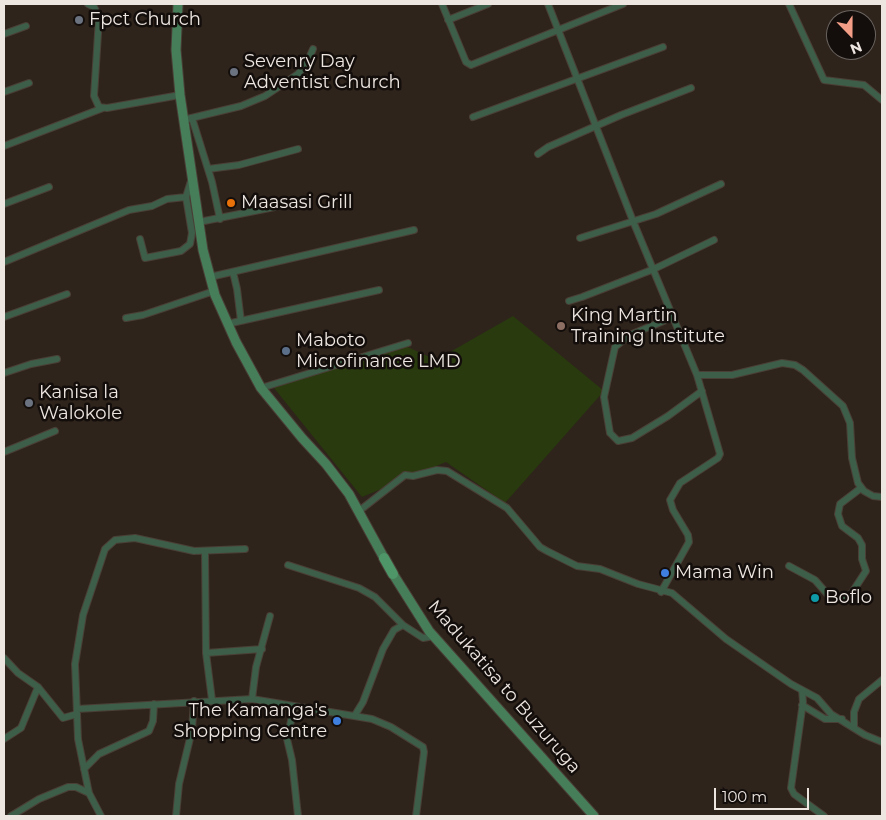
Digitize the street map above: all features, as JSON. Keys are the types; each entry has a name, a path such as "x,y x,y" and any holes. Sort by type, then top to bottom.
{"main road":[{"name":"Madukatisa to Buzuruga","path":"178,4 176,50 180,95 188,119 191,181 210,278 227,324 261,388 326,464 359,511 392,574 435,636 594,816"}],"street":[{"path":"88,4 94,7 99,18 94,96 99,107 104,108"},
{"path":"442,4 466,62 471,65 623,4"},
{"path":"448,20 488,4"},
{"path":"548,4 633,221 697,375 720,454 718,458 680,483 670,500 673,510 688,535 689,542 661,592"},
{"path":"789,4 800,26 809,52 824,80 864,85 882,100"},
{"path":"4,34 26,26"},
{"path":"473,117 663,47"},
{"path":"220,219 208,168 188,119 253,102 276,90 298,74 307,63 313,49"},
{"path":"4,92 29,83"},
{"path":"538,154 548,147 596,126 691,88"},
{"path":"4,146 104,108 180,95"},
{"path":"208,168 239,165 298,149"},
{"path":"140,239 145,258 181,251 190,244 192,233 186,197 191,181"},
{"path":"580,238 656,214 721,184"},
{"path":"4,204 49,187"},
{"path":"4,262 129,210 186,197"},
{"path":"199,222 305,201"},
{"path":"210,278 414,230"},
{"path":"568,301 582,298 654,269 714,240"},
{"path":"233,272 241,321"},
{"path":"227,324 379,290"},
{"path":"126,318 150,313 214,291"},
{"path":"4,316 67,294"},
{"path":"673,317 630,335 615,347 604,397 610,433 618,441 623,442 632,438 668,416 702,391"},
{"path":"261,388 408,344"},
{"path":"4,373 31,364 57,359"},
{"path":"697,375 732,375 782,363 796,365 834,396 846,411 850,423 852,458 861,488 873,496 882,497"},
{"path":"4,452 55,432"},
{"path":"359,511 405,475 414,476 437,470 447,471 508,508 540,547 547,551 576,566 616,573 661,592 672,593 726,639 817,698 831,714 865,735 882,742"},
{"path":"789,566 815,580 829,596 838,598 851,594 866,570 862,559 862,543 840,522 838,511 840,504 861,488"},
{"path":"101,816 90,793 78,739 75,664 79,630 93,580 105,549 115,540 134,538 147,539 178,548 205,551 245,549"},
{"path":"205,551 206,653 212,700"},
{"path":"288,565 369,593 403,625 422,638 435,636"},
{"path":"252,699 256,667 270,616"},
{"path":"355,715 363,702 383,649 394,630 403,625"},
{"path":"206,653 262,649"},
{"path":"4,658 18,673 38,687 63,718 77,712 154,704 252,699 355,715 391,727 423,747 416,816"},
{"path":"854,727 854,712 858,699 882,680"},
{"path":"4,739 20,728 38,687"},
{"path":"802,690 802,705 791,788 794,794 824,816"},
{"path":"176,816 179,784 192,730 194,701"},
{"path":"84,769 99,754 149,731 153,721 154,704"},
{"path":"802,705 825,719 842,720"},
{"path":"294,707 286,739 292,760 298,816"},
{"path":"11,816 39,800 68,788 76,787 90,793"}],"green space":[{"path":"513,316 604,391 505,503 446,462 362,497 274,388 401,344 436,360"}],"place":[{"name":"Fpct Church","path":"79,20"},
{"name":"Sevenry Day Adventist Church","path":"234,72"},
{"name":"Maasasi Grill","path":"231,203"},
{"name":"King Martin Training Institute","path":"561,326"},
{"name":"Maboto Microfinance LMD","path":"286,351"},
{"name":"Kanisa la Walokole","path":"29,403"},
{"name":"Mama Win","path":"665,573"},
{"name":"Boflo","path":"815,598"},
{"name":"The Kamanga's Shopping Centre","path":"337,721"}]}
